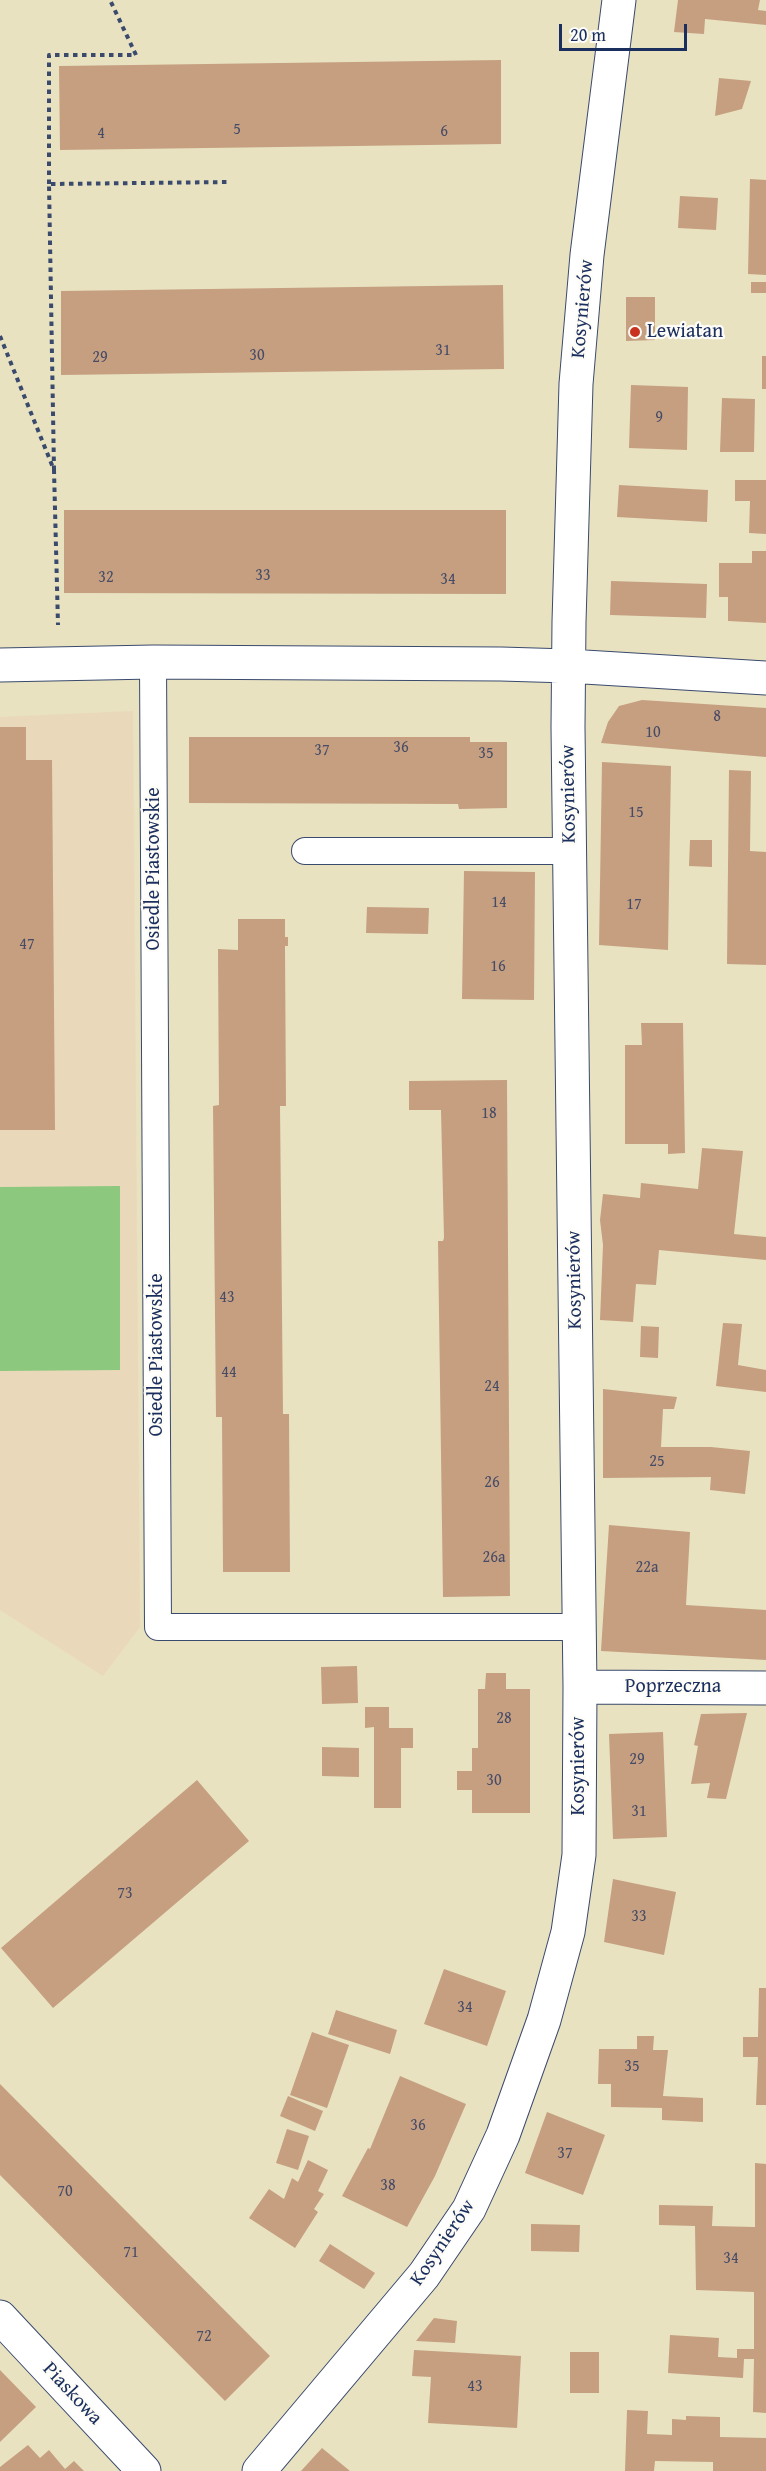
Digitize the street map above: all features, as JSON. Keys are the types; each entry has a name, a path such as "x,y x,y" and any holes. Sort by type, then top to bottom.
{"street":[{"name":"Kosynierów","path":"259,2471 424,2275 469,2209 503,2135 544,2020 568,1932 579,1855 580,1687 568,666 576,384 587,255 619,0"},
{"path":"0,665 153,662 568,666 766,678"},
{"name":"Poprzeczna","path":"580,1687 766,1688"},
{"name":"Piaskowa","path":"0,2317 144,2471"}],"lane":[{"name":"Osiedle Piastowskie","path":"153,662 158,1627 579,1627"},
{"path":"305,851 570,851"}],"path":[{"path":"58,629 49,55 136,55 110,0"},
{"path":"50,184 229,182"},
{"path":"0,336 54,470"}],"shaded area":[{"path":"133,711 140,1627 103,1676 0,1610 0,717"}],"green space":[{"path":"120,1186 120,1370 0,1371 0,1187"}],"building":[{"path":"678,0 760,0 758,10 766,11 766,25 705,19 704,34 674,32"},
{"path":"501,60 501,144 60,150 59,66"},
{"path":"719,78 751,81 742,109 715,116"},
{"path":"750,179 766,180 766,275 748,274"},
{"path":"680,196 718,198 716,230 678,228"},
{"path":"751,282 766,282 766,293 751,293"},
{"path":"503,285 504,369 61,375 61,291"},
{"path":"626,297 655,297 655,340 626,341"},
{"path":"762,356 766,356 766,389 762,389"},
{"path":"631,385 688,387 687,450 629,448"},
{"path":"722,398 755,399 754,452 720,452"},
{"path":"735,480 766,480 766,534 749,533 750,501 735,501"},
{"path":"619,485 708,490 707,522 617,517"},
{"path":"64,510 506,510 506,594 64,593"},
{"path":"752,551 766,551 766,623 728,621 728,597 719,597 719,563 752,563"},
{"path":"611,581 707,584 706,618 610,615"},
{"path":"642,700 766,708 766,757 601,743 608,722 619,706"},
{"path":"0,727 26,727 26,760 52,760 55,1130 0,1130"},
{"path":"189,737 470,737 470,742 507,742 507,808 459,809 458,804 189,803"},
{"path":"602,762 671,766 668,950 599,945"},
{"path":"729,770 751,771 750,851 766,852 766,965 727,964"},
{"path":"690,840 712,840 712,867 689,866"},
{"path":"464,871 535,872 534,1000 462,999"},
{"path":"367,907 429,908 428,934 366,933"},
{"path":"238,919 285,919 285,937 288,937 288,946 285,946 286,1106 280,1106 283,1414 289,1414 290,1572 223,1572 222,1417 216,1417 213,1106 219,1105 218,949 238,950"},
{"path":"641,1023 683,1023 685,1153 668,1154 668,1144 625,1144 625,1045 642,1045"},
{"path":"507,1080 510,1596 443,1597 438,1241 443,1241 444,1238 441,1110 409,1110 409,1081"},
{"path":"702,1148 743,1151 734,1234 766,1237 766,1260 659,1250 656,1285 636,1284 633,1322 600,1320 603,1245 600,1220 603,1194 640,1198 641,1183 698,1189"},
{"path":"723,1323 742,1324 738,1365 766,1370 766,1392 716,1386"},
{"path":"641,1326 659,1327 658,1358 640,1357"},
{"path":"603,1389 677,1397 674,1409 663,1409 661,1447 711,1447 750,1451 745,1494 710,1490 711,1477 603,1478"},
{"path":"609,1525 690,1532 686,1605 766,1610 766,1660 601,1651"},
{"path":"357,1666 358,1703 322,1704 321,1667"},
{"path":"486,1673 506,1673 506,1689 530,1689 530,1813 472,1813 472,1790 457,1790 457,1771 472,1771 472,1748 478,1748 478,1689 485,1689"},
{"path":"365,1707 389,1707 389,1728 413,1728 413,1748 401,1748 401,1808 374,1808 374,1727 365,1728"},
{"path":"747,1713 726,1799 707,1798 710,1783 691,1784 698,1746 694,1745 701,1714"},
{"path":"663,1732 667,1837 613,1839 609,1734"},
{"path":"322,1747 359,1748 359,1777 322,1776"},
{"path":"197,1780 249,1841 53,2008 1,1948"},
{"path":"613,1879 676,1892 664,1955 604,1942"},
{"path":"444,1969 506,1991 487,2046 424,2024"},
{"path":"759,1988 766,1988 766,2105 756,2105 758,2057 743,2057 743,2037 758,2037"},
{"path":"336,2010 397,2030 390,2054 328,2034"},
{"path":"312,2032 349,2045 327,2108 290,2095"},
{"path":"637,2036 654,2036 653,2050 668,2050 663,2096 703,2098 703,2122 662,2120 662,2108 611,2107 611,2084 598,2084 599,2049 637,2049"},
{"path":"400,2076 466,2104 435,2176 407,2227 342,2196 368,2148 370,2149"},
{"path":"0,2084 270,2356 225,2401 0,2175"},
{"path":"288,2096 323,2111 315,2131 280,2116"},
{"path":"547,2112 605,2135 583,2195 525,2173"},
{"path":"287,2129 309,2136 298,2170 276,2163"},
{"path":"308,2160 328,2170 318,2191 324,2194 314,2209 318,2212 295,2248 249,2218 269,2189 284,2199 292,2178 298,2182"},
{"path":"755,2163 766,2164 766,2413 753,2412 754,2359 744,2359 743,2378 668,2373 670,2335 719,2338 718,2357 737,2358 737,2349 754,2349 754,2292 696,2290 695,2226 659,2225 659,2205 713,2206 712,2226 755,2227"},
{"path":"531,2224 580,2225 579,2252 531,2251"},
{"path":"330,2244 375,2273 364,2289 319,2261"},
{"path":"434,2318 457,2321 455,2343 416,2341"},
{"path":"414,2350 521,2356 517,2428 428,2423 431,2377 412,2376"},
{"path":"570,2352 599,2352 599,2393 570,2393"},
{"path":"0,2370 36,2407 0,2442"},
{"path":"627,2410 648,2411 647,2434 672,2435 672,2419 686,2420 686,2416 720,2417 720,2437 766,2438 766,2471 713,2471 713,2462 655,2461 654,2471 625,2471"},
{"path":"28,2445 40,2458 49,2450 65,2469 74,2461 84,2471 0,2471 0,2467"},
{"path":"322,2448 350,2471 301,2471"}],"place":[{"name":"Lewiatan","path":"635,332"}]}
